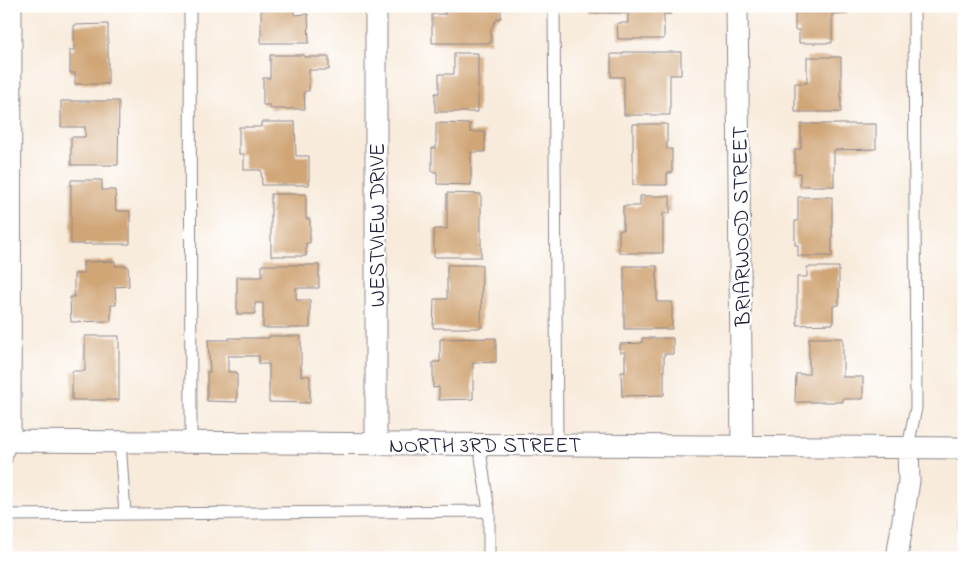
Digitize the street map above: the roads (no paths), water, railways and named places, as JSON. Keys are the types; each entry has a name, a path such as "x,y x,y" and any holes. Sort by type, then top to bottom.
{"street":[{"path":"8,447 11,6"},
{"name":"WESTVIEW DRIVE","path":"376,6 376,444"},
{"name":"BRIARWOOD STREET","path":"737,6 742,446"},
{"name":"NORTH 3RD STREET","path":"8,447 120,442 190,442 964,448"},
{"path":"897,558 909,481 908,447"}],"lane":[{"path":"190,6 190,442"},
{"path":"554,6 557,445"},
{"path":"908,447 916,408 914,6"},
{"path":"120,442 125,514"},
{"path":"479,444 489,511 488,558"},
{"path":"6,515 489,511"}]}
